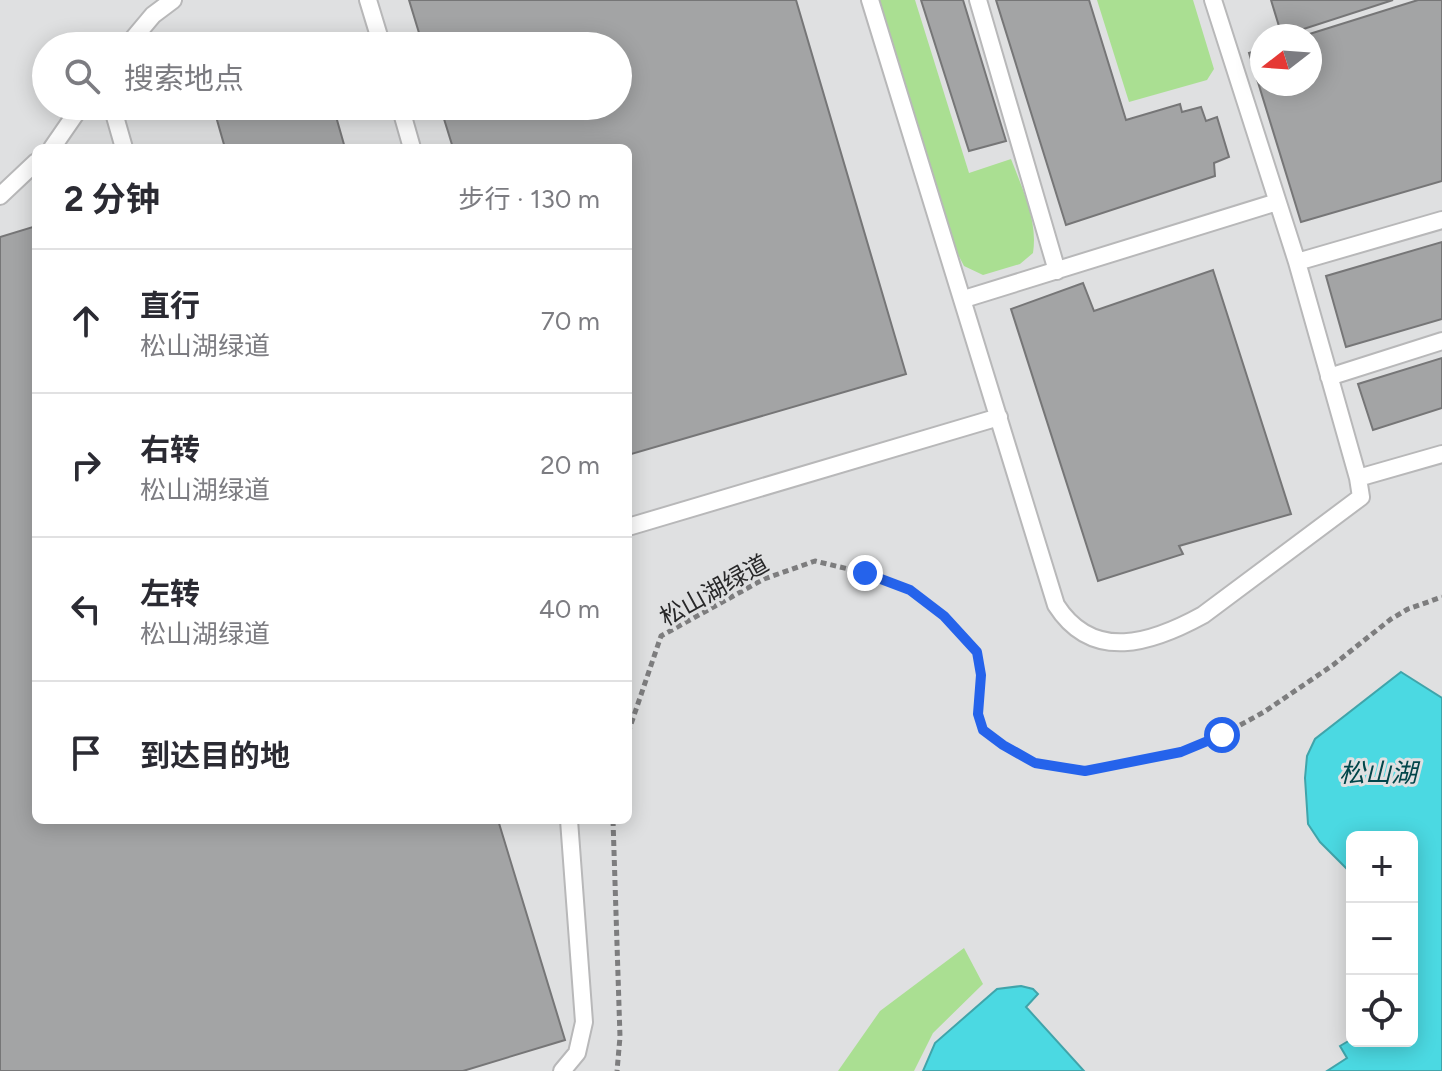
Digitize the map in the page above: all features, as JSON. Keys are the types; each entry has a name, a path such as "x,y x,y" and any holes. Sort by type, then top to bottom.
{"lane":[{"path":"139,32 153,15 173,0"},
{"path":"368,0 378,32"},
{"path":"870,0 1056,605 1068,624 1103,642 1129,643 1153,638 1203,615 1361,497 1297,262 1213,0"},
{"path":"978,0 1057,271"},
{"path":"55,144 71,120"},
{"path":"116,120 123,144"},
{"path":"404,120 411,144"},
{"path":"0,196 32,166"},
{"path":"964,299 1277,202"},
{"path":"1297,262 1442,220"},
{"path":"1329,377 1442,341"},
{"path":"632,526 999,417"},
{"path":"1358,478 1442,454"},
{"path":"562,1071 577,1053 584,1022 569,824"}],"path":[{"name":"松山湖绿道","path":"632,721 661,636 764,579 815,561 865,573 910,590 933,607 977,652 981,675 978,714 983,730 1035,763 1085,771 1181,752 1222,735 1264,712 1333,665 1391,619 1408,609 1442,597"},
{"path":"613,824 620,1037 617,1071"}],"green space":[{"path":"878,0 915,0 969,173 1011,159 1033,229 1033,253 1020,264 983,275 964,266 950,239"},
{"path":"1097,0 1193,0 1214,69 1207,80 1129,102"},
{"path":"964,948 983,984 933,1033 914,1071 838,1071 880,1011"}],"water":[{"name":"松山湖","path":"1401,672 1442,698 1442,1071 1327,1071 1347,1058 1340,1046 1346,1042 1346,1047 1418,1047 1418,831 1346,831 1346,868 1320,842 1308,824 1305,778 1307,756 1315,739"},
{"path":"1021,986 1038,994 1026,1007 1084,1071 923,1071 935,1043 997,989"}],"building":[{"path":"409,0 796,0 906,374 632,454 632,144 452,144 444,120 632,120 632,32 419,32"},
{"path":"921,0 963,0 1006,141 969,151"},
{"path":"996,0 1089,0 1126,120 1180,104 1182,112 1201,107 1206,121 1217,117 1229,157 1214,163 1215,176 1066,225"},
{"path":"1271,0 1393,0 1319,24 1278,24"},
{"path":"1418,0 1442,0 1442,181 1301,222 1262,96 1322,96 1322,30"},
{"path":"217,120 337,120 344,144 224,144"},
{"path":"32,227 32,824 499,824 565,1040 463,1071 0,1071 0,237"},
{"path":"1442,242 1442,319 1346,347 1326,276"},
{"path":"1213,270 1291,514 1179,546 1183,554 1098,581 1011,309 1083,283 1094,311"},
{"path":"1442,358 1442,408 1373,430 1358,384"}],"route":[{"path":"865,573 910,590 944,616 977,652 981,675 978,714 983,730 1035,763 1085,771 1122,766 1181,752 1222,735"}]}
